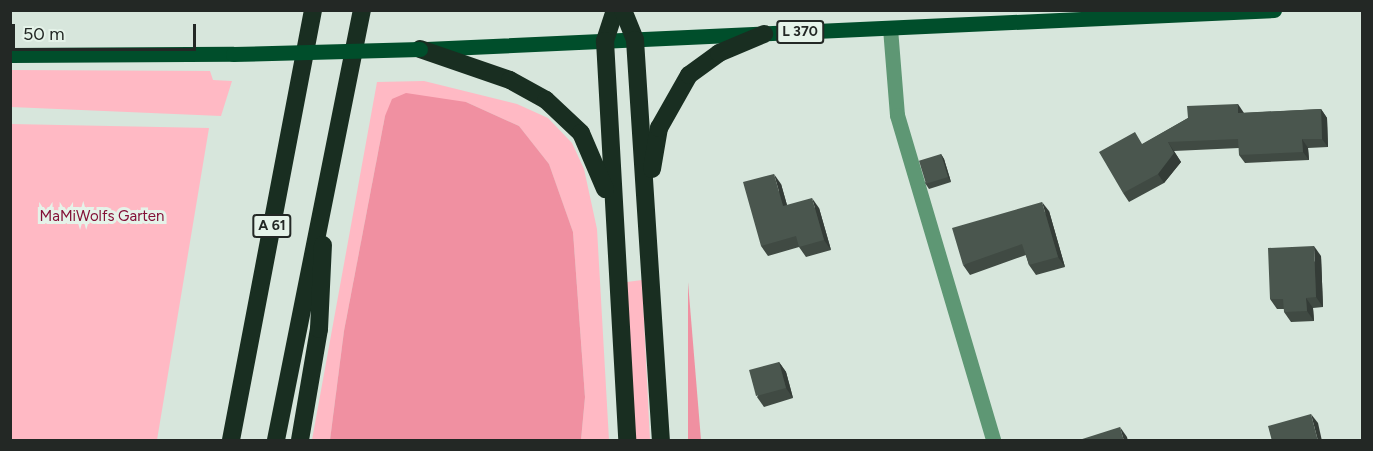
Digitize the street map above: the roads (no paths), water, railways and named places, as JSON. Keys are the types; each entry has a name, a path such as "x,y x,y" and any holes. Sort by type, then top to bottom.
{"highway":[{"name":"A 61","path":"231,441 313,10"},
{"name":"A 61","path":"276,441 326,177 362,10"},
{"path":"615,10 605,41 612,214 627,441"},
{"path":"623,10 635,40 661,441"},
{"path":"646,210 659,128 677,91 704,63 764,34"},
{"path":"420,49 510,80 560,112 592,151 612,214"},
{"path":"300,441 319,329 326,177"}],"main road":[{"name":"L 370","path":"10,55 233,54 420,49 1274,10"}],"lane":[{"path":"890,27 897,116 993,441"}],"park label":[{"name":"MaMiWolfs Garten","path":"102,217"}]}
